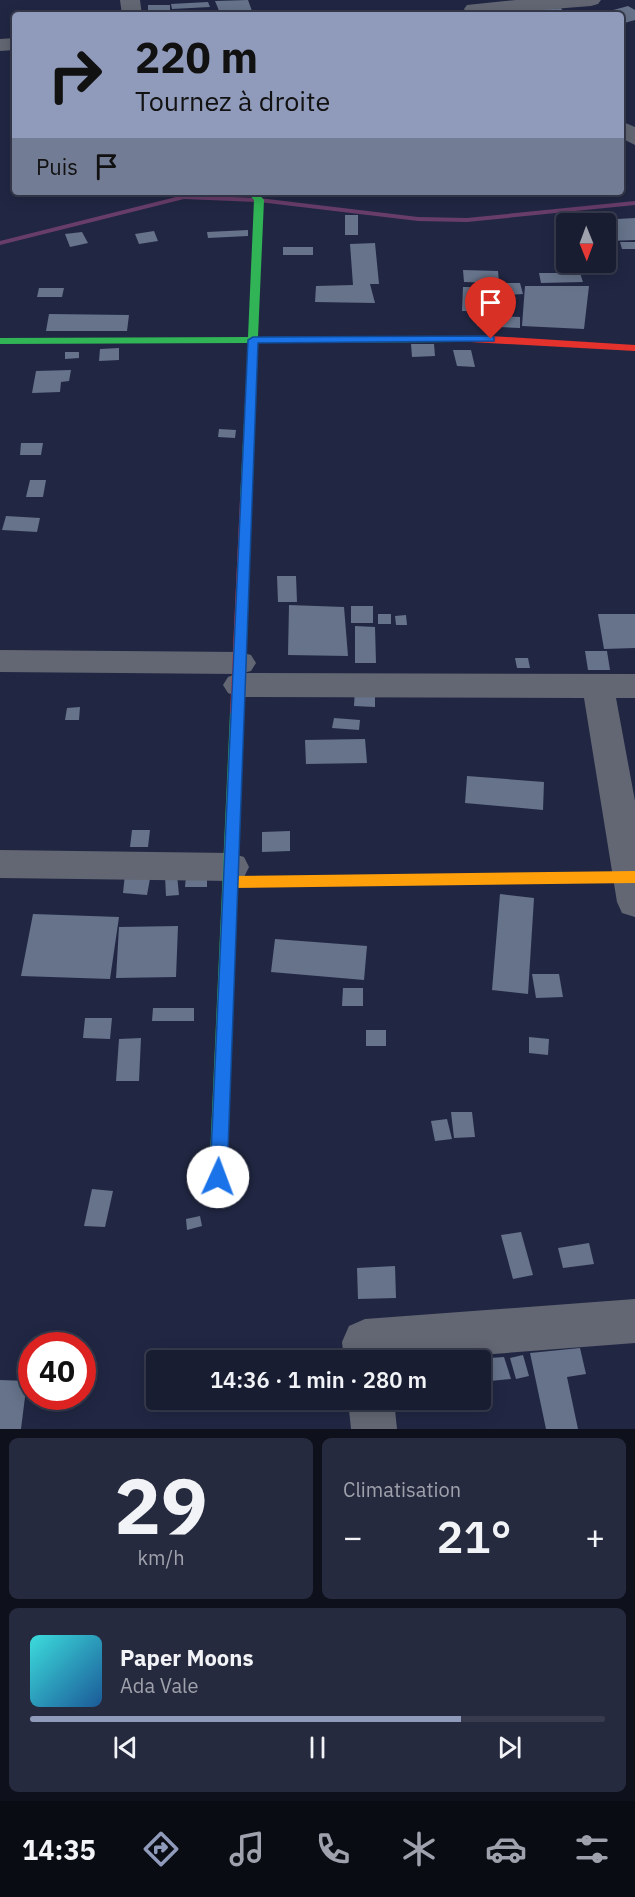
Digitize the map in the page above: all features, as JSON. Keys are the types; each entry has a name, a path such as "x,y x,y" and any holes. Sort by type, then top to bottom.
{"street":[{"path":"473,8 591,0"},
{"path":"218,1200 259,200 255,195"},
{"path":"0,341 491,339 635,348"},
{"path":"0,661 239,674 635,686"},
{"path":"0,864 231,874 634,885 598,686"},
{"path":"366,1350 365,1342 635,1321"},
{"path":"372,1410 374,1429"}],"building":[{"path":"248,0 252,11 220,12 215,1"},
{"path":"208,2 210,7 172,9 171,4"},
{"path":"148,5 170,5 170,12 148,12"},
{"path":"628,6 635,10 635,20 624,23 624,12 606,12"},
{"path":"561,8 563,12 510,12"},
{"path":"345,215 358,215 358,235 345,235"},
{"path":"635,218 635,240 616,241 616,219"},
{"path":"248,230 248,236 208,238 207,232"},
{"path":"154,231 158,241 139,244 135,234"},
{"path":"82,232 88,243 70,247 65,234"},
{"path":"620,242 635,242 635,249 622,249"},
{"path":"375,243 379,284 370,284 375,303 315,302 316,286 353,285 350,244"},
{"path":"283,247 313,247 313,255 283,255"},
{"path":"463,270 498,271 499,283 464,282"},
{"path":"539,273 580,273 583,282 541,283"},
{"path":"506,283 520,283 523,294 508,295"},
{"path":"525,286 589,286 584,329 522,326"},
{"path":"463,287 503,287 513,312 462,311"},
{"path":"39,288 64,288 62,297 37,297"},
{"path":"49,314 129,315 127,331 46,331"},
{"path":"477,315 520,317 520,328 477,326"},
{"path":"411,344 434,344 435,356 412,357"},
{"path":"119,348 119,360 99,361 100,349"},
{"path":"453,350 471,350 475,367 457,366"},
{"path":"65,352 79,352 79,358 65,359"},
{"path":"71,370 69,381 61,382 60,392 32,393 36,371"},
{"path":"219,429 236,430 235,438 218,437"},
{"path":"21,443 43,443 41,455 20,455"},
{"path":"30,480 46,480 43,497 26,497"},
{"path":"6,516 40,518 37,532 2,530"},
{"path":"277,576 296,576 297,602 278,602"},
{"path":"289,605 344,607 348,656 288,655"},
{"path":"351,606 373,606 373,623 351,623"},
{"path":"378,614 391,614 391,624 378,624"},
{"path":"598,614 635,614 635,648 604,649"},
{"path":"406,615 407,625 396,625 395,616"},
{"path":"355,626 375,627 376,663 355,663"},
{"path":"585,651 607,651 610,670 588,670"},
{"path":"515,658 528,658 530,668 517,668"},
{"path":"355,689 375,689 375,707 354,706"},
{"path":"80,707 79,720 65,720 67,708"},
{"path":"334,718 360,720 359,730 332,728"},
{"path":"365,739 367,763 306,764 305,740"},
{"path":"467,776 544,782 543,810 465,803"},
{"path":"132,830 150,830 148,847 130,847"},
{"path":"290,831 290,851 262,852 262,832"},
{"path":"151,873 147,895 123,893 125,874"},
{"path":"207,874 207,887 185,887 186,875"},
{"path":"177,875 179,895 166,896 165,876"},
{"path":"500,894 534,898 528,994 492,990"},
{"path":"33,914 119,917 110,979 21,976"},
{"path":"178,926 176,977 116,978 119,927"},
{"path":"275,939 367,946 364,980 271,972"},
{"path":"532,974 559,974 563,997 536,998"},
{"path":"343,988 363,988 363,1006 342,1006"},
{"path":"153,1008 194,1008 194,1021 152,1021"},
{"path":"85,1018 112,1018 110,1039 83,1038"},
{"path":"366,1030 386,1030 386,1046 366,1046"},
{"path":"529,1037 549,1039 548,1055 529,1053"},
{"path":"141,1038 139,1081 116,1081 119,1039"},
{"path":"451,1112 472,1112 475,1137 454,1138"},
{"path":"447,1119 452,1139 435,1141 431,1121"},
{"path":"92,1189 113,1191 105,1227 84,1226"},
{"path":"200,1216 202,1226 187,1230 186,1219"},
{"path":"521,1232 533,1275 513,1279 501,1235"},
{"path":"589,1243 594,1264 563,1268 558,1248"},
{"path":"395,1266 396,1298 358,1299 357,1268"},
{"path":"580,1348 586,1374 567,1377 578,1429 546,1429 530,1353"},
{"path":"523,1355 529,1376 516,1379 510,1358"},
{"path":"504,1357 511,1379 491,1381 491,1358"},
{"path":"0,1380 18,1381 18,1410 23,1410 21,1429 0,1429"}],"waterway":[{"path":"0,243 184,197 259,200 418,219 467,220 635,203"}],"traffic: fast":[{"path":"246,500 259,200 255,195"},
{"path":"0,341 457,339"},
{"path":"217,1200 237,713"}],"traffic: slow":[{"path":"230,882 635,877"}],"traffic: jam":[{"path":"457,339 635,348"},
{"path":"237,713 246,500"}],"route":[{"path":"218,1177 253,340 491,339"}]}
